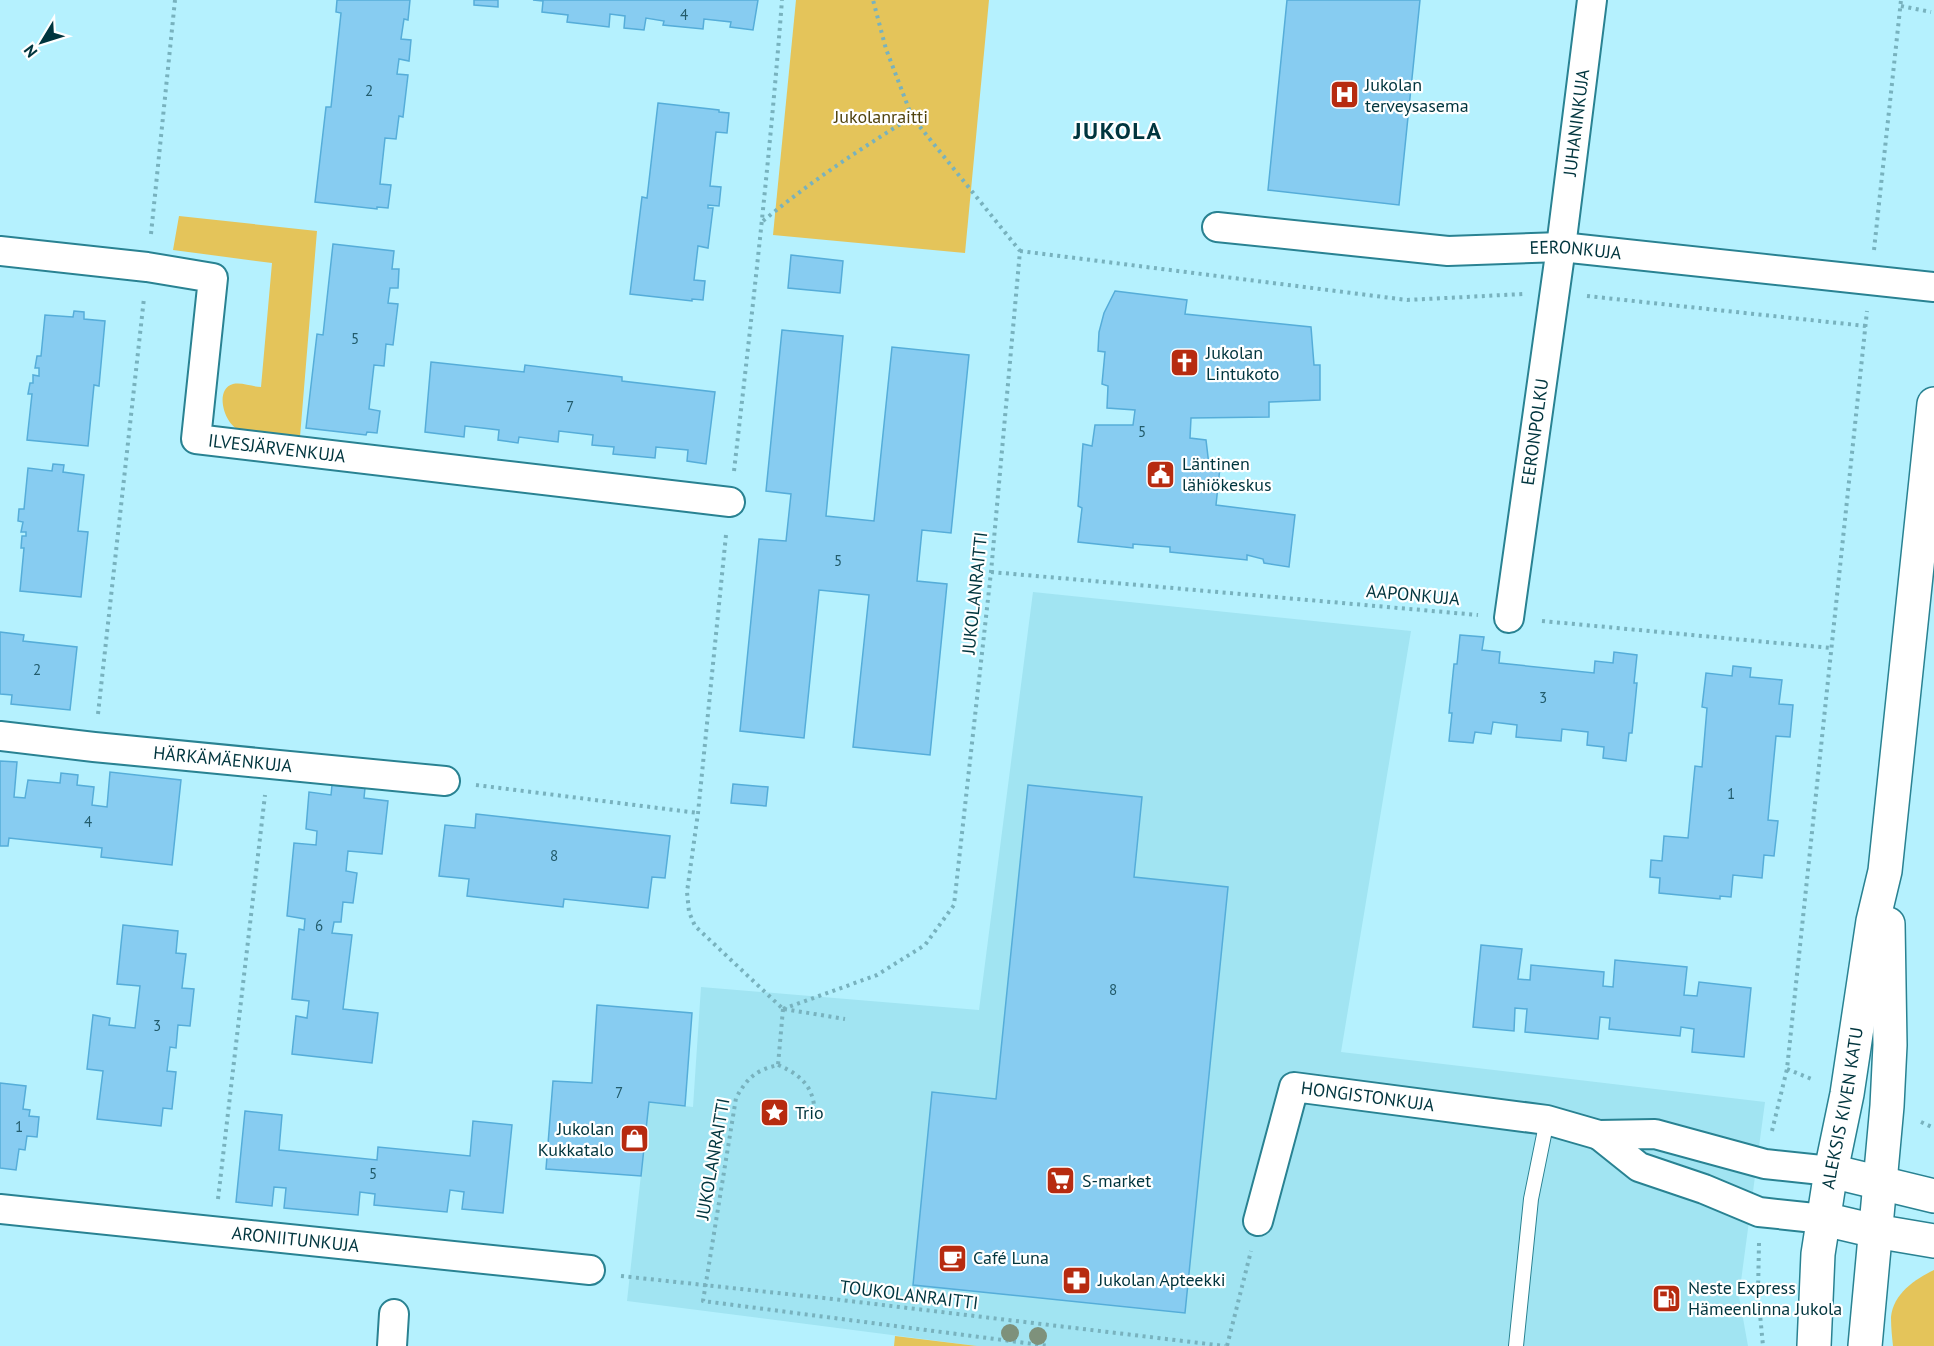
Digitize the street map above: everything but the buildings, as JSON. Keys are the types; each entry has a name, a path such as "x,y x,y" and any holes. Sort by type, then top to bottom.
{"main road":[{"name":"ALEKSIS KIVEN KATU","path":"1814,1346 1818,1254 1831,1171 1847,1094 1873,921 1885,872 1934,404"},
{"name":"ALEKSIS KIVEN KATU","path":"1865,1346 1881,1183 1890,1045 1885,872"},
{"path":"1831,1171 1934,1196"},
{"path":"1824,1219 1934,1241"}],"street":[{"name":"JUHANINKUJA","path":"1561,247 1592,0"},
{"name":"EERONKUJA","path":"1217,227 1448,252 1561,247 1934,287"},
{"name":"EERONPOLKU","path":"1509,618 1561,247"},
{"name":"ILVESJÄRVENKUJA","path":"0,251 147,267 213,278 196,439 730,502"},
{"name":"HÄRKÄMÄENKUJA","path":"0,736 446,782"},
{"name":"HONGISTONKUJA","path":"1258,1221 1294,1087 1547,1120 1599,1136 1655,1134 1764,1164 1831,1171"},
{"name":"HONGISTONKUJA","path":"1599,1136 1639,1167 1704,1189 1759,1212 1824,1219"},
{"name":"ARONIITUNKUJA","path":"0,1209 590,1270"},
{"path":"392,1346 394,1314"}],"lane":[{"path":"1516,1346 1531,1198 1547,1120"}],"path":[{"path":"94,747 174,0"},
{"path":"782,0 763,222 730,502 698,813 687,892 689,912 695,926 783,1009 845,1019"},
{"path":"873,0 886,49 912,117 1020,251 1407,300 1555,293 1866,326"},
{"path":"1764,1164 1786,1068 1901,0"},
{"path":"1901,6 1931,12"},
{"path":"763,222 798,193 860,149 912,117"},
{"name":"JUKOLANRAITTI","path":"783,1009 877,975 925,945 954,905 991,572 1020,251"},
{"name":"AAPONKUJA","path":"991,572 1831,648"},
{"path":"215,1232 268,764"},
{"path":"446,782 698,813"},
{"path":"783,1009 778,1065 794,1071 805,1083 816,1106 814,1121"},
{"name":"JUKOLANRAITTI","path":"778,1065 762,1068 743,1085 736,1098 703,1301 1049,1346"},
{"path":"1759,1212 1758,1293 1763,1346"},
{"path":"1226,1346 1258,1221"},
{"name":"TOUKOLANRAITTI","path":"590,1270 630,1278 1226,1346"}],"shaded area":[{"path":"1033,592 1411,631 1341,1052 1765,1102 1739,1296 1748,1346 977,1346 627,1301 649,1102 693,1107 701,987 979,1010"}],"green space":[{"name":"Jukolanraitti","path":"796,0 989,0 965,253 773,235"},
{"path":"179,216 317,231 300,437 239,430 229,421 223,407 224,392 227,387 240,384 261,387 272,263 173,250"},
{"path":"1934,1270 1934,1346 1893,1346 1891,1317 1896,1301 1906,1288"},
{"path":"895,1336 977,1346 894,1346"}],"place":[{"name":"Jukolan terveysasema","path":"1344,95"},
{"name":"Jukolan Lintukoto","path":"1185,363"},
{"name":"Läntinen lähiökeskus","path":"1161,474"},
{"name":"Trio","path":"774,1113"},
{"name":"Jukolan Kukkatalo","path":"635,1139"},
{"name":"S-market","path":"1061,1181"},
{"name":"Café Luna","path":"952,1258"},
{"name":"Jukolan Apteekki","path":"1077,1280"},
{"name":"Neste Express Hämeenlinna Jukola","path":"1667,1298"}],"district":[{"name":"JUKOLA","path":"1118,131"}]}
